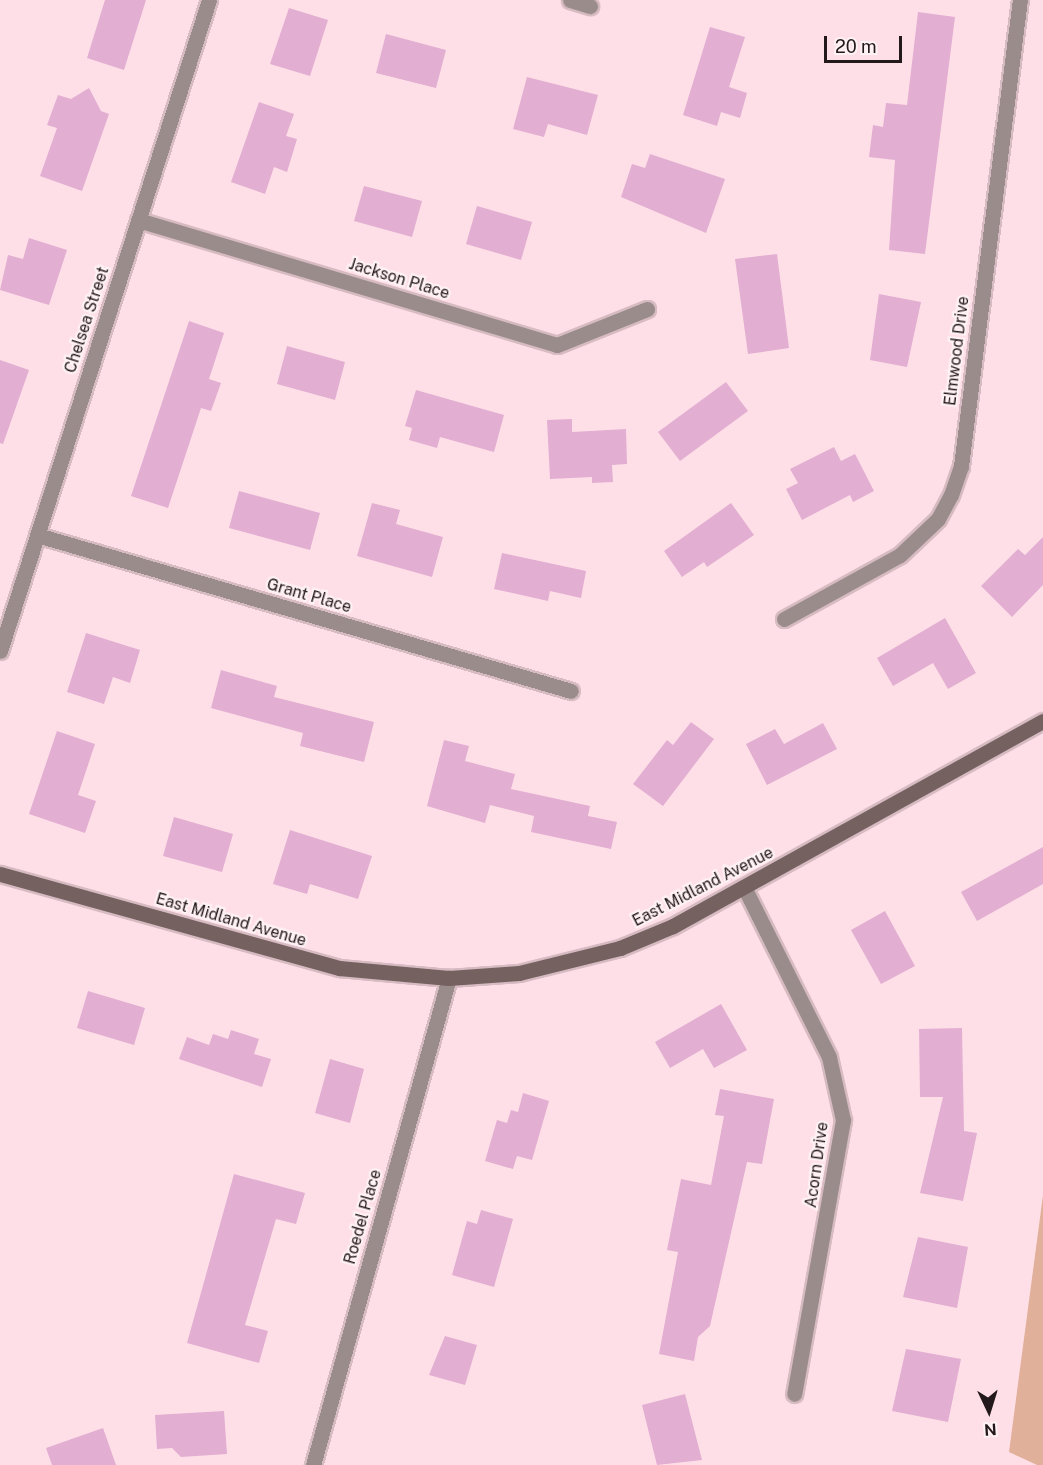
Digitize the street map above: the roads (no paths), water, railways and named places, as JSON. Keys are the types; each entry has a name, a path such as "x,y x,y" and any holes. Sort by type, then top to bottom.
{"street":[{"name":"Chelsea Street","path":"0,651 209,0"},
{"path":"570,0 590,6"},
{"name":"Elmwood Drive","path":"784,619 900,555 938,519 951,495 961,466 1020,0"},
{"name":"Jackson Place","path":"138,220 557,345 647,309"},
{"name":"Grant Place","path":"37,534 571,692"},
{"name":"East Midland Avenue","path":"0,874 314,962 395,976 449,978 519,973 620,948 745,889 1043,722"},
{"name":"Acorn Drive","path":"745,889 829,1057 843,1120 794,1394"},
{"name":"Roedel Place","path":"313,1465 449,978"}]}
